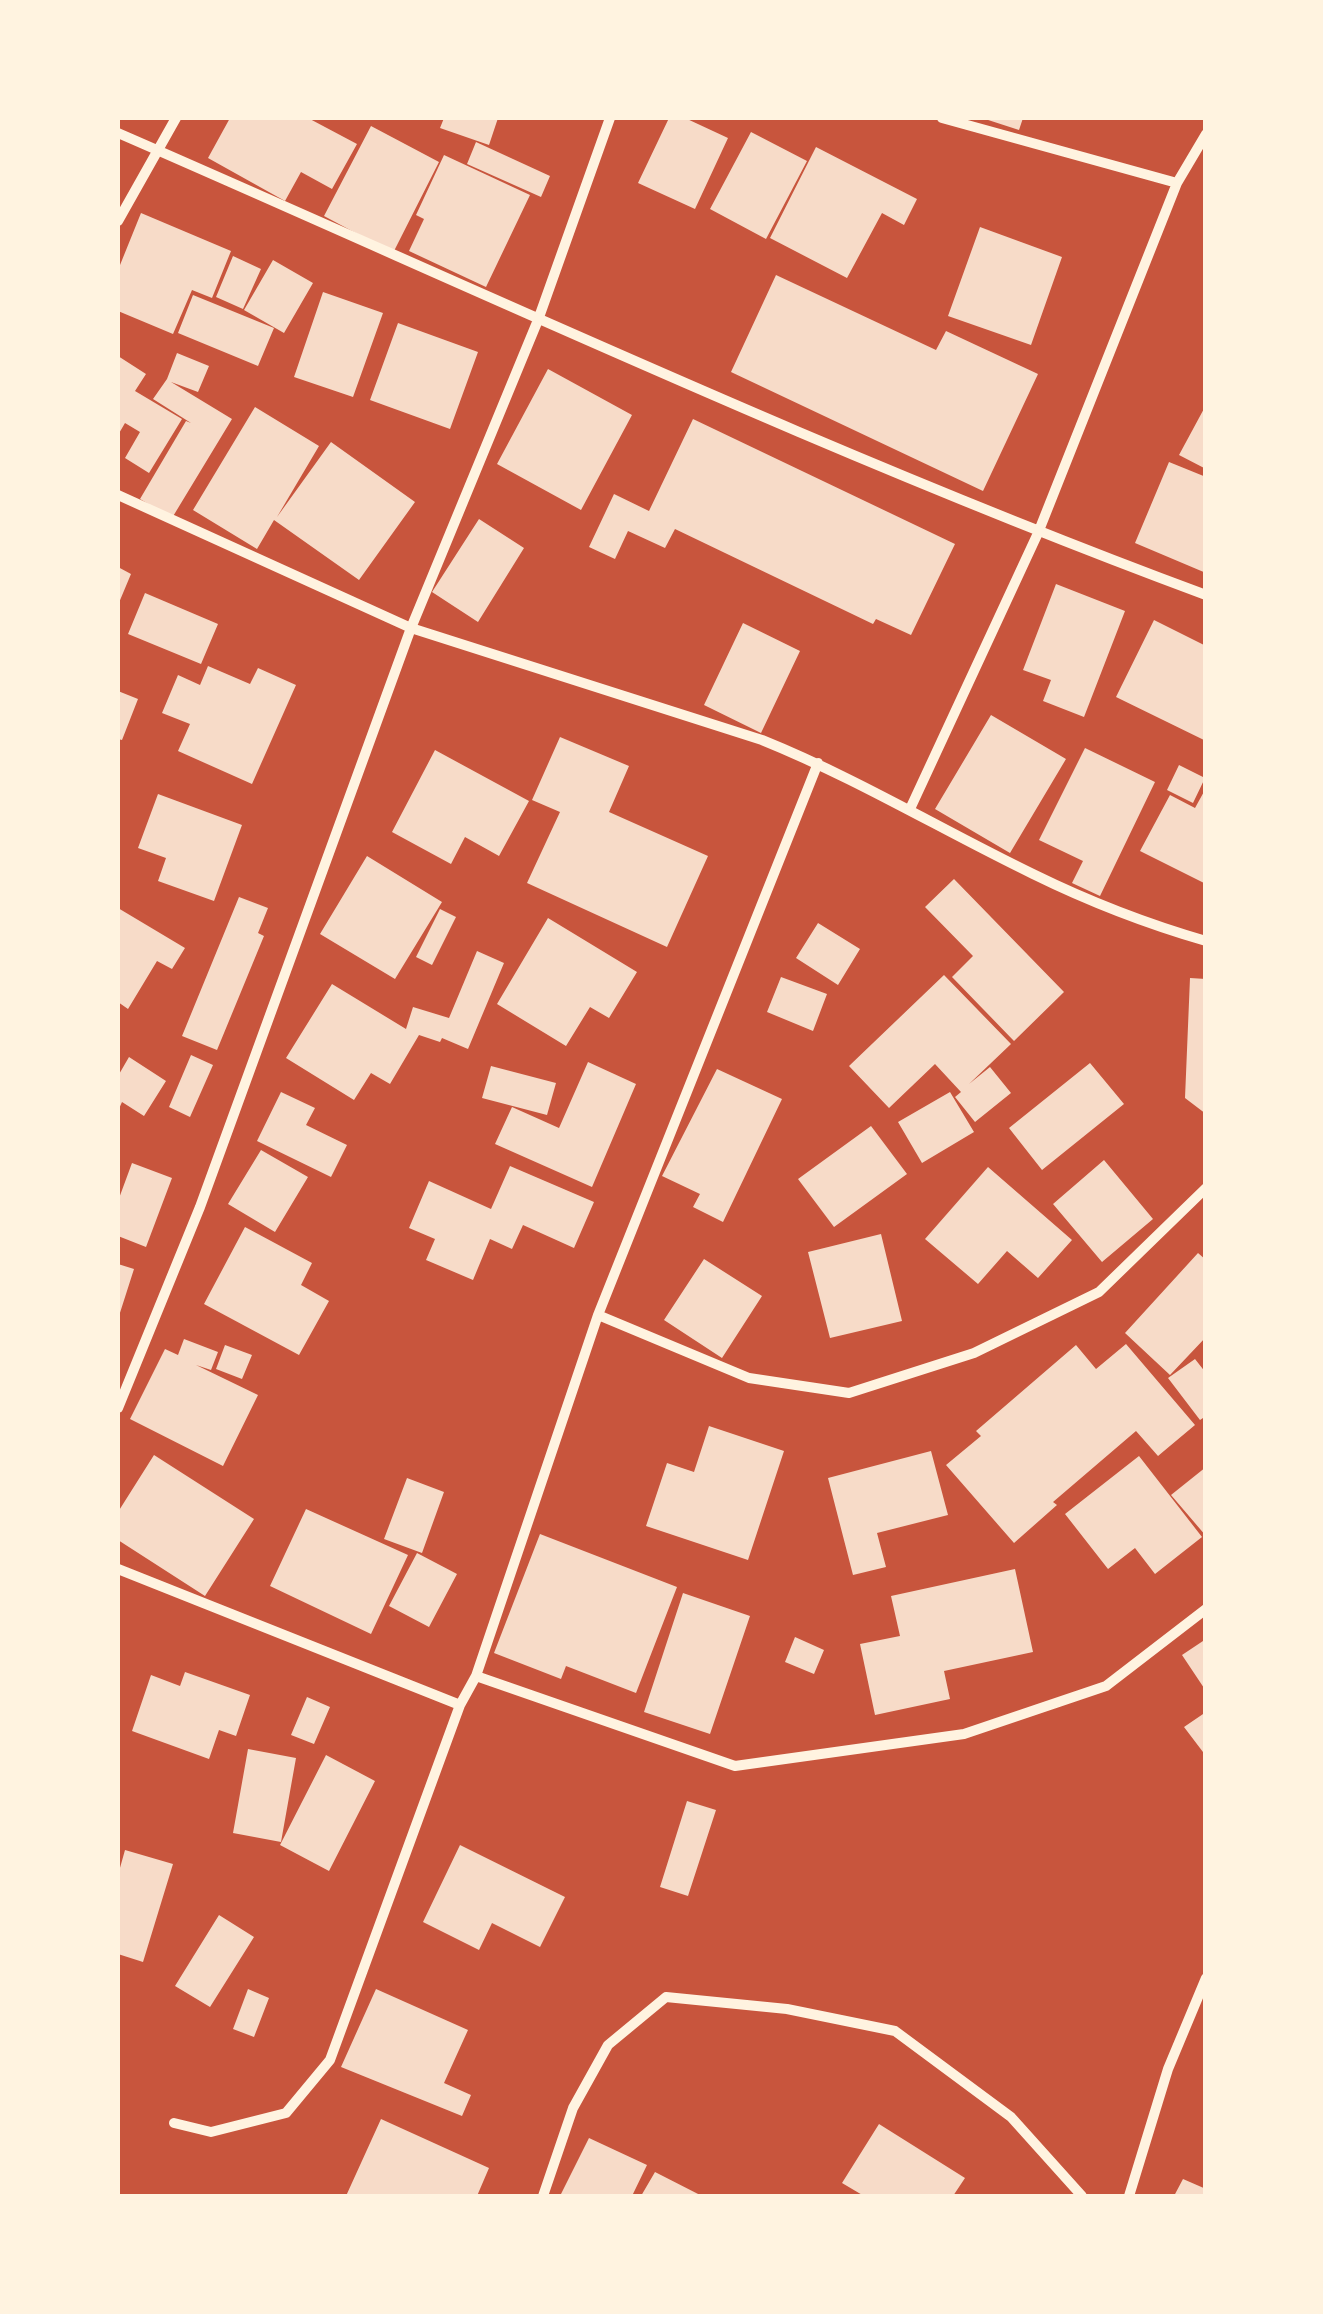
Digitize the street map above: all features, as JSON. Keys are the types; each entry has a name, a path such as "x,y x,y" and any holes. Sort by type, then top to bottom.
{"street":[{"path":"118,221 176,118"},
{"path":"118,1408 200,1206 411,628 538,320 610,118"},
{"path":"942,118 1178,183"},
{"path":"118,134 538,320 1038,533 1206,595"},
{"path":"910,809 1038,533 1178,183 1206,134"},
{"path":"118,496 411,628 762,740 818,763 1033,874 1154,926 1206,941"},
{"path":"174,2123 211,2132 286,2113 330,2060 460,1706 476,1676 598,1316 818,763"},
{"path":"598,1316 749,1378 849,1392 974,1353 1099,1292 1206,1188"},
{"path":"118,1569 460,1706"},
{"path":"476,1676 736,1766 964,1734 1106,1686 1206,1609"},
{"path":"1129,2196 1168,2069 1206,1978"},
{"path":"543,2196 573,2108 608,2045 666,1997 787,2009 895,2030 1011,2118 1082,2196"}],"building":[{"path":"230,118 308,118 357,144 332,189 301,172 285,201 208,158"},
{"path":"444,118 498,118 489,145 440,128"},
{"path":"669,118 685,118 728,138 695,209 638,183"},
{"path":"982,118 1023,118 1019,130"},
{"path":"371,126 439,162 393,253 324,216"},
{"path":"751,132 807,161 766,239 710,209"},
{"path":"476,142 550,176 541,197 467,164"},
{"path":"816,147 917,199 904,225 882,213 847,278 770,238"},
{"path":"444,155 530,195 486,287 409,251 424,219 416,215"},
{"path":"141,213 231,251 212,298 192,290 173,334 118,311 118,270"},
{"path":"980,227 1062,257 1031,345 948,316"},
{"path":"233,256 261,269 243,309 216,297"},
{"path":"273,260 313,283 284,333 244,310"},
{"path":"776,275 936,350 946,331 1038,374 983,491 731,372"},
{"path":"323,292 383,313 353,397 294,377"},
{"path":"193,295 274,328 258,366 178,333"},
{"path":"398,323 478,352 450,429 370,400"},
{"path":"177,353 209,366 198,392 171,382 232,419 172,518 140,499 186,421 191,423 153,399 167,379"},
{"path":"118,356 146,374 135,391 182,419 149,473 125,458 140,432 125,423 118,435"},
{"path":"548,369 632,415 581,510 497,464"},
{"path":"1206,405 1206,469 1179,455"},
{"path":"255,407 319,446 277,517 331,442 415,502 359,580 274,520 257,549 193,510"},
{"path":"693,419 955,544 911,635 876,619 873,624 675,529 665,548 628,531 615,559 589,547 614,494 649,511"},
{"path":"1169,462 1206,477 1206,573 1135,543"},
{"path":"479,519 524,548 478,622 432,592"},
{"path":"118,567 131,574 118,605"},
{"path":"1056,584 1125,611 1084,717 1043,701 1051,680 1023,670"},
{"path":"145,593 218,624 201,664 128,634"},
{"path":"1154,620 1206,646 1206,741 1116,697"},
{"path":"743,623 800,651 761,733 704,705"},
{"path":"208,666 250,684 258,668 296,685 252,784 178,751 190,724 162,713 178,675 200,685"},
{"path":"118,691 138,699 122,740 118,739"},
{"path":"991,715 1066,759 1010,853 935,809"},
{"path":"560,737 629,766 609,812 708,856 667,947 527,883 560,812 532,800"},
{"path":"1085,748 1155,782 1100,896 1072,883 1083,861 1039,840"},
{"path":"435,750 529,801 499,856 465,837 451,864 392,832"},
{"path":"1179,765 1205,778 1193,803 1167,790"},
{"path":"1206,788 1206,884 1140,851 1170,795 1195,808"},
{"path":"158,794 242,825 214,901 158,881 166,858 138,848"},
{"path":"367,856 442,902 395,979 320,934"},
{"path":"954,879 1064,992 1014,1041 952,977 973,956 925,907"},
{"path":"239,897 268,908 258,933 264,936 217,1050 182,1036"},
{"path":"118,908 185,948 172,969 157,961 128,1009 118,1002"},
{"path":"440,909 456,917 432,965 416,957"},
{"path":"548,918 637,972 609,1018 590,1007 566,1046 497,1004"},
{"path":"818,923 860,949 838,985 796,958"},
{"path":"477,951 504,963 468,1049 442,1038 440,1042 419,1035 390,1084 371,1073 354,1100 286,1058 332,984 406,1029 413,1007 449,1018"},
{"path":"944,975 1011,1044 969,1084 990,1067 1011,1093 975,1122 955,1097 961,1092 935,1064 889,1108 849,1066"},
{"path":"781,977 827,994 813,1031 767,1012"},
{"path":"1190,978 1206,979 1206,1114 1185,1098"},
{"path":"191,1055 213,1065 190,1117 169,1107"},
{"path":"129,1057 166,1081 144,1116 122,1102 118,1111 118,1076"},
{"path":"588,1062 636,1084 592,1187 495,1144 512,1107 559,1128"},
{"path":"1090,1063 1124,1104 1042,1170 1009,1128"},
{"path":"491,1066 556,1083 547,1115 482,1098"},
{"path":"717,1069 782,1099 723,1222 693,1207 700,1194 662,1176"},
{"path":"281,1092 315,1108 306,1125 347,1145 331,1177 257,1141"},
{"path":"950,1092 974,1132 922,1163 898,1122"},
{"path":"871,1126 907,1174 834,1227 798,1179"},
{"path":"261,1150 308,1177 275,1232 228,1204"},
{"path":"1104,1160 1153,1219 1102,1262 1053,1204"},
{"path":"132,1163 172,1178 146,1247 118,1236 118,1201"},
{"path":"510,1166 594,1202 574,1248 523,1225 512,1249 490,1239 473,1280 426,1260 435,1239 409,1228 429,1181 491,1209"},
{"path":"988,1167 1072,1240 1038,1278 1007,1251 978,1284 925,1239"},
{"path":"245,1227 312,1263 301,1285 329,1301 299,1355 204,1304"},
{"path":"881,1234 902,1321 830,1338 808,1252"},
{"path":"1198,1253 1206,1260 1206,1337 1170,1375 1125,1333"},
{"path":"704,1259 762,1296 722,1358 664,1320"},
{"path":"118,1264 134,1269 118,1319"},
{"path":"184,1339 218,1352 211,1370 196,1365 258,1395 223,1466 130,1419 165,1349 178,1355"},
{"path":"1126,1344 1195,1425 1158,1456 1136,1431 1053,1502 1057,1505 1014,1543 946,1465 981,1436 976,1431 1076,1345 1096,1369"},
{"path":"225,1345 252,1355 242,1379 216,1369"},
{"path":"1195,1359 1206,1373 1206,1416 1200,1420 1168,1378"},
{"path":"709,1426 784,1451 748,1560 646,1526 667,1463 694,1472"},
{"path":"931,1451 948,1515 877,1533 886,1567 853,1575 828,1478"},
{"path":"154,1455 254,1519 205,1596 118,1540 118,1512"},
{"path":"1139,1456 1202,1537 1155,1574 1135,1548 1108,1569 1065,1514"},
{"path":"1206,1467 1206,1536 1171,1495"},
{"path":"407,1478 444,1492 422,1553 384,1539"},
{"path":"306,1509 408,1555 371,1634 270,1586"},
{"path":"540,1534 677,1587 636,1693 566,1666 561,1679 494,1653"},
{"path":"417,1553 457,1574 429,1627 389,1606"},
{"path":"1015,1569 1033,1652 944,1671 950,1699 875,1715 860,1644 900,1636 891,1596"},
{"path":"683,1593 750,1616 710,1734 644,1712"},
{"path":"795,1637 824,1650 814,1674 785,1662"},
{"path":"1206,1639 1206,1691 1182,1655"},
{"path":"185,1672 250,1695 236,1736 219,1730 209,1759 132,1731 151,1675 180,1686"},
{"path":"307,1697 330,1707 314,1744 291,1735"},
{"path":"1206,1712 1206,1756 1184,1727"},
{"path":"248,1749 296,1758 281,1842 233,1833"},
{"path":"326,1755 375,1781 329,1871 280,1845"},
{"path":"687,1801 716,1810 688,1896 660,1887"},
{"path":"460,1845 565,1897 540,1947 492,1923 479,1950 423,1922"},
{"path":"125,1850 173,1864 143,1962 118,1954 118,1875"},
{"path":"219,1915 254,1937 210,2007 175,1986"},
{"path":"248,1989 269,1998 254,2037 233,2029"},
{"path":"376,1989 468,2030 444,2083 471,2095 462,2116 341,2067"},
{"path":"381,2119 489,2168 477,2196 346,2196"},
{"path":"879,2124 965,2178 953,2196 864,2196 842,2183"},
{"path":"589,2138 647,2165 632,2196 560,2196"},
{"path":"655,2172 702,2196 641,2196"},
{"path":"1183,2179 1206,2189 1206,2196 1174,2196"}]}
